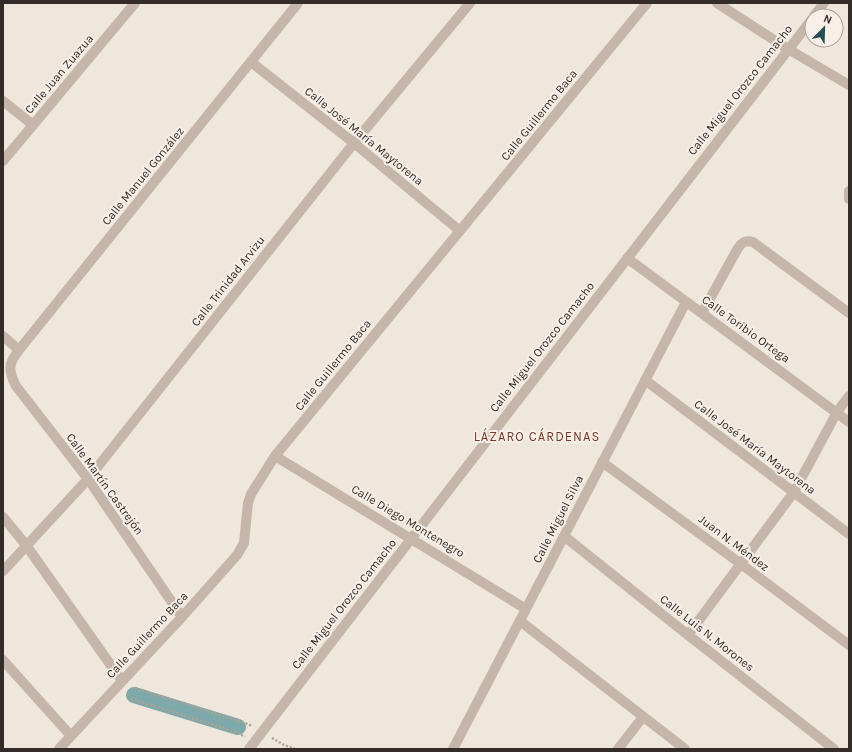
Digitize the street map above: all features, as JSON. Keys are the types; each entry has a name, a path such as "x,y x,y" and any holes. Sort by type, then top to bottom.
{"street":[{"name":"Calle Juan Zuazua","path":"3,161 135,3"},
{"name":"Calle Manuel González","path":"10,366 13,358 19,350 298,3"},
{"name":"Calle Trinidad Arvizu","path":"3,571 88,479 354,143 470,3"},
{"name":"Calle Guillermo Baca","path":"59,749 182,617 241,550 244,543 248,503 251,494 275,456 647,3"},
{"path":"717,3 849,85"},
{"name":"Calle Miguel Orozco Camacho","path":"252,746 804,28"},
{"name":"Calle José María Maytorena","path":"251,62 354,143 460,231"},
{"path":"3,101 33,125"},
{"path":"702,313 738,248 745,242 753,242 849,313"},
{"name":"Calle Toribio Ortega","path":"627,258 849,422"},
{"name":"Calle Miguel Silva","path":"453,749 686,302"},
{"path":"3,336 19,350"},
{"name":"Calle Martín Castrejón","path":"10,366 11,376 16,386 88,479 182,617"},
{"name":"Calle José María Maytorena","path":"645,380 849,534"},
{"path":"688,635 794,492 837,412 849,396"},
{"name":"Calle Diego Montenegro","path":"275,456 411,538 526,610"},
{"name":"Juan N. Méndez","path":"602,462 849,645"},
{"path":"3,517 26,545 122,681"},
{"name":"Calle Luis N. Morones","path":"564,536 834,749"},
{"path":"520,621 685,749"},
{"path":"3,660 71,736"},
{"path":"618,749 643,717"}],"path":[{"path":"135,688 248,724 284,745 295,749"},
{"path":"132,699 237,732 252,746"}],"waterway":[{"path":"134,695 238,727"}],"district":[{"name":"LÁZARO CÁRDENAS","path":"537,436"}]}
